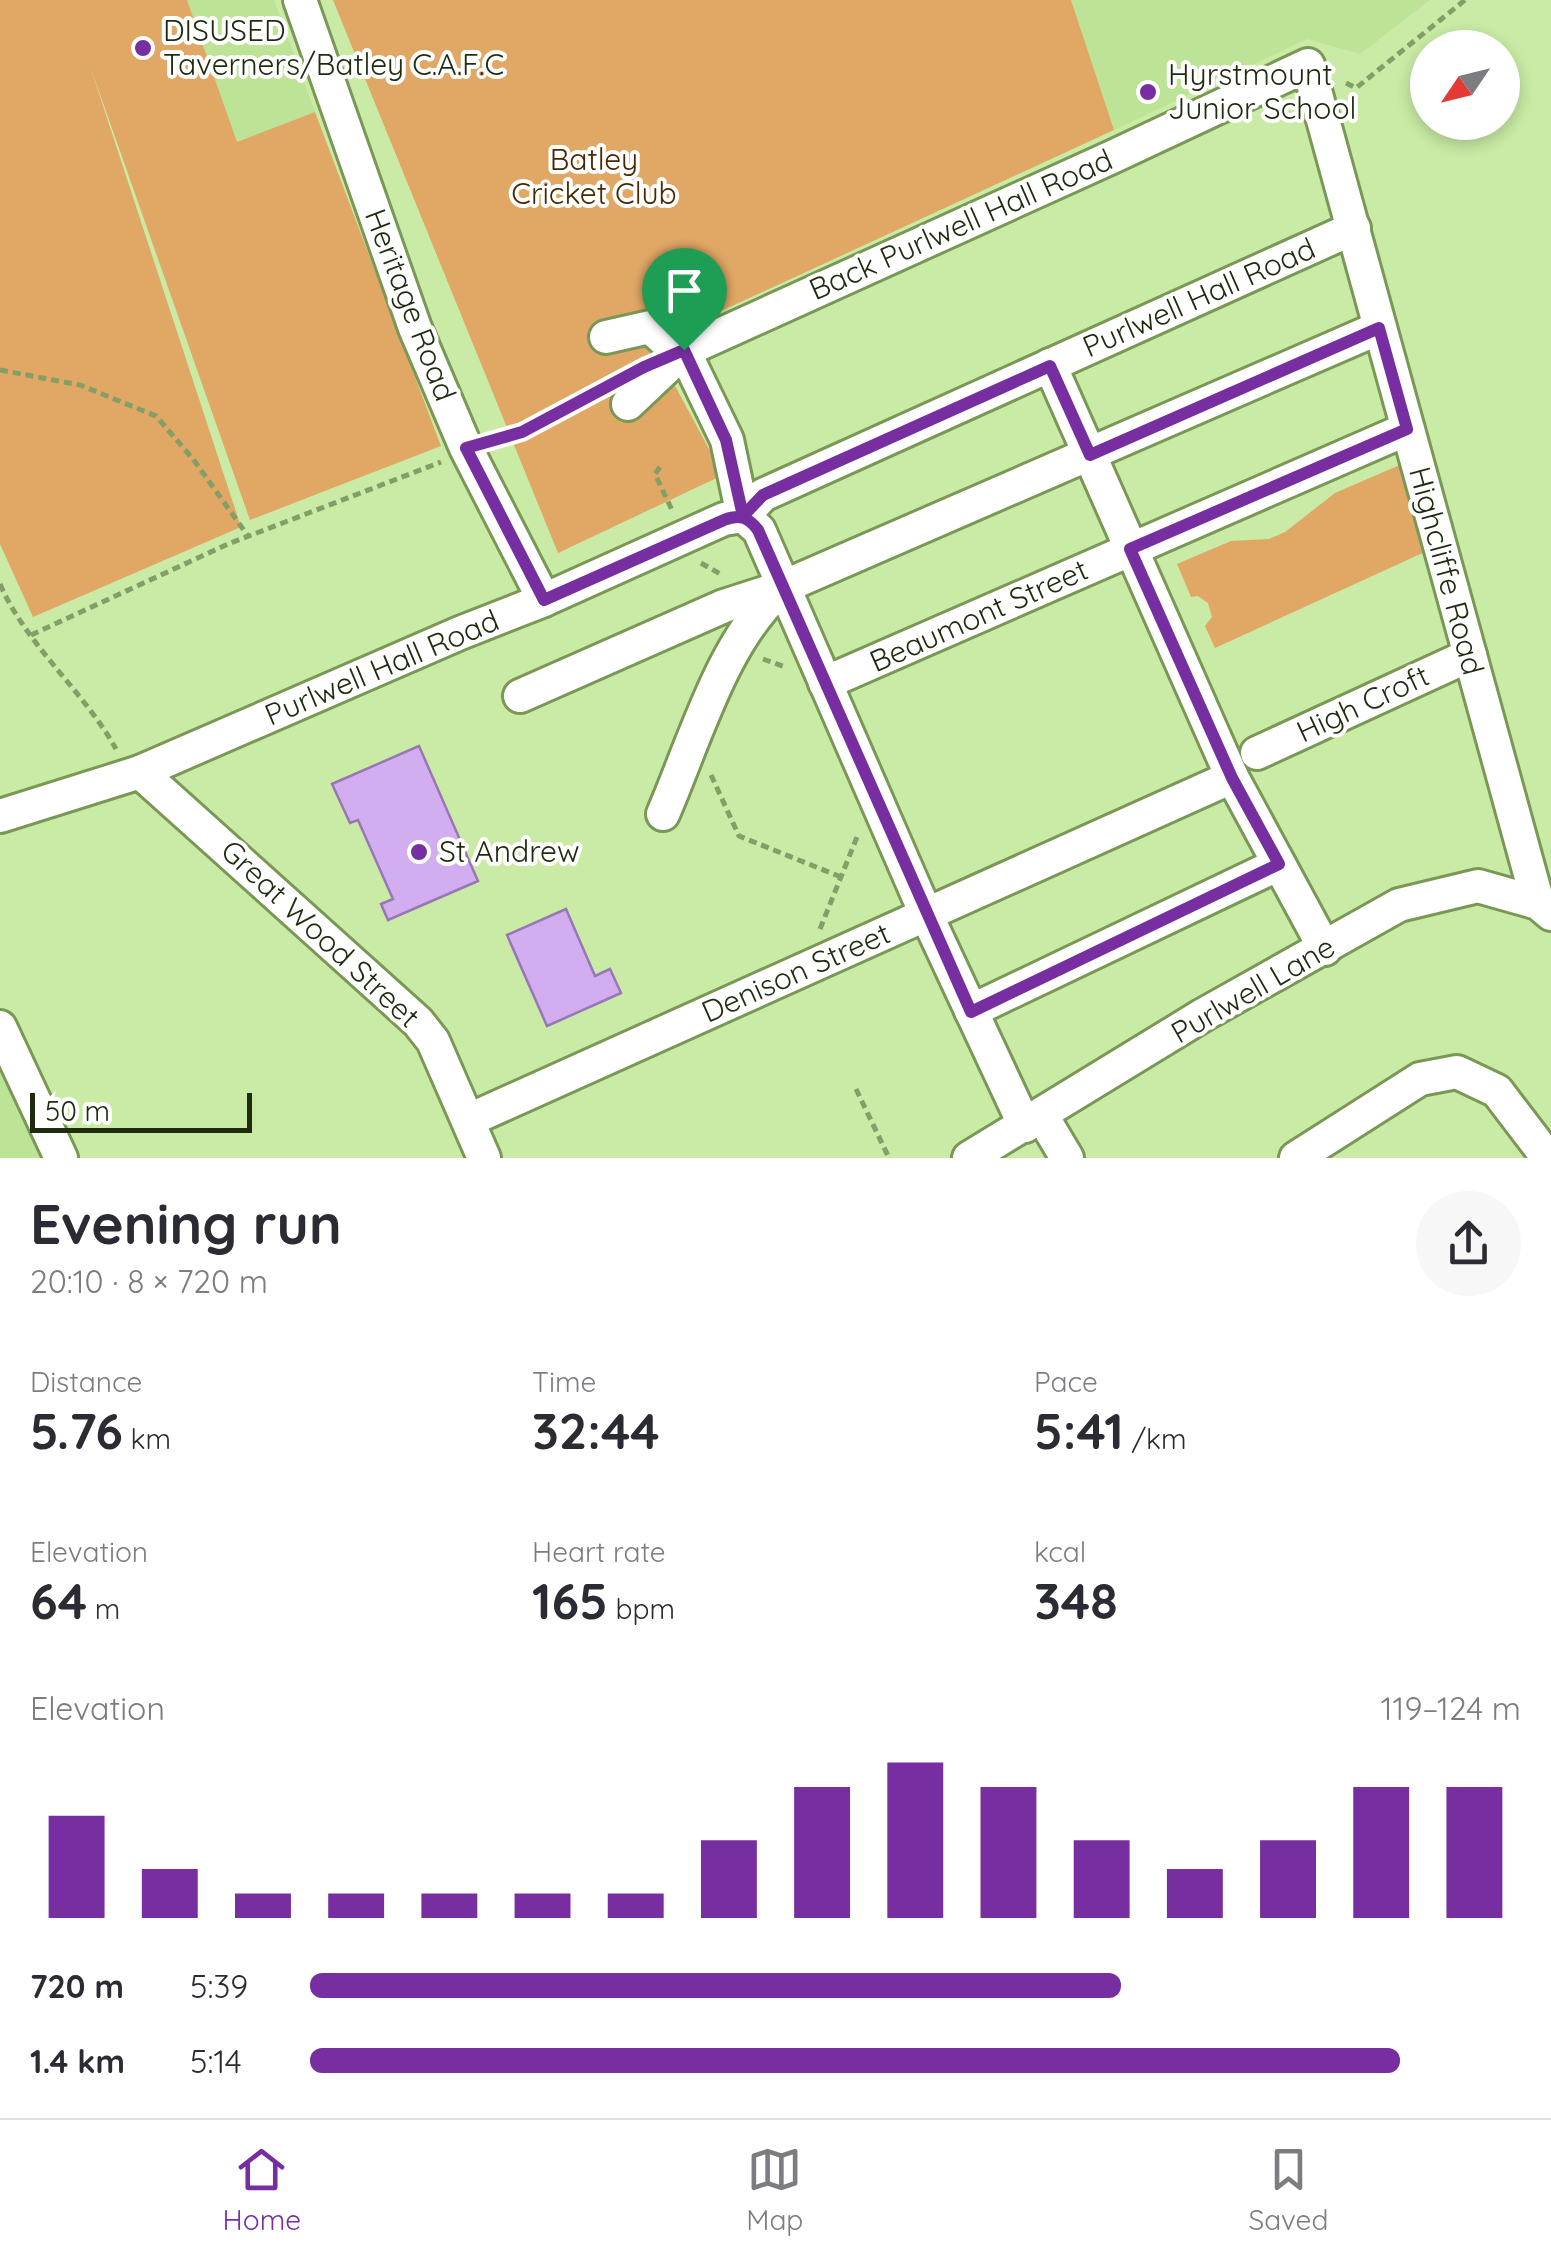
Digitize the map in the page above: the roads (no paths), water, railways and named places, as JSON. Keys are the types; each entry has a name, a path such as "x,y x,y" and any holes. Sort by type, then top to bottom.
{"street":[{"name":"Heritage Road","path":"300,0 415,328 466,448 544,600"},
{"name":"Highcliffe Road","path":"1308,64 1470,655 1545,909"},
{"name":"Back Purlwell Hall Road","path":"619,395 684,350 1128,150 1308,64"},
{"name":"Purlwell Hall Road","path":"0,816 140,772 724,520 743,516 763,495 1354,228"},
{"path":"606,337 650,326 671,346 684,350 726,440 743,516 758,530 971,1012 1033,1121 1067,1158"},
{"path":"520,696 724,606 783,587 1379,328"},
{"path":"1050,366 1232,778 1325,949"},
{"name":"Beaumont Street","path":"825,683 1407,429"},
{"path":"663,814 734,647 760,607 783,587"},
{"name":"High Croft","path":"1257,753 1470,655"},
{"name":"Great Wood Street","path":"140,772 418,1022 433,1041 484,1158"},
{"name":"Denison Street","path":"469,1120 1232,778"},
{"path":"971,1012 1279,864"},
{"name":"Purlwell Lane","path":"969,1158 1203,1016 1399,904 1478,886 1545,909"},
{"path":"0,1028 61,1158"},
{"path":"1296,1158 1420,1080 1457,1072 1496,1092 1548,1158"}],"place":[{"name":"DISUSED Taverners/Batley C.A.F.C","path":"143,48"},
{"name":"Hyrstmount Junior School","path":"1148,92"},
{"name":"St Andrew","path":"419,852"}],"park label":[{"name":"Batley Cricket Club","path":"594,177"}]}
